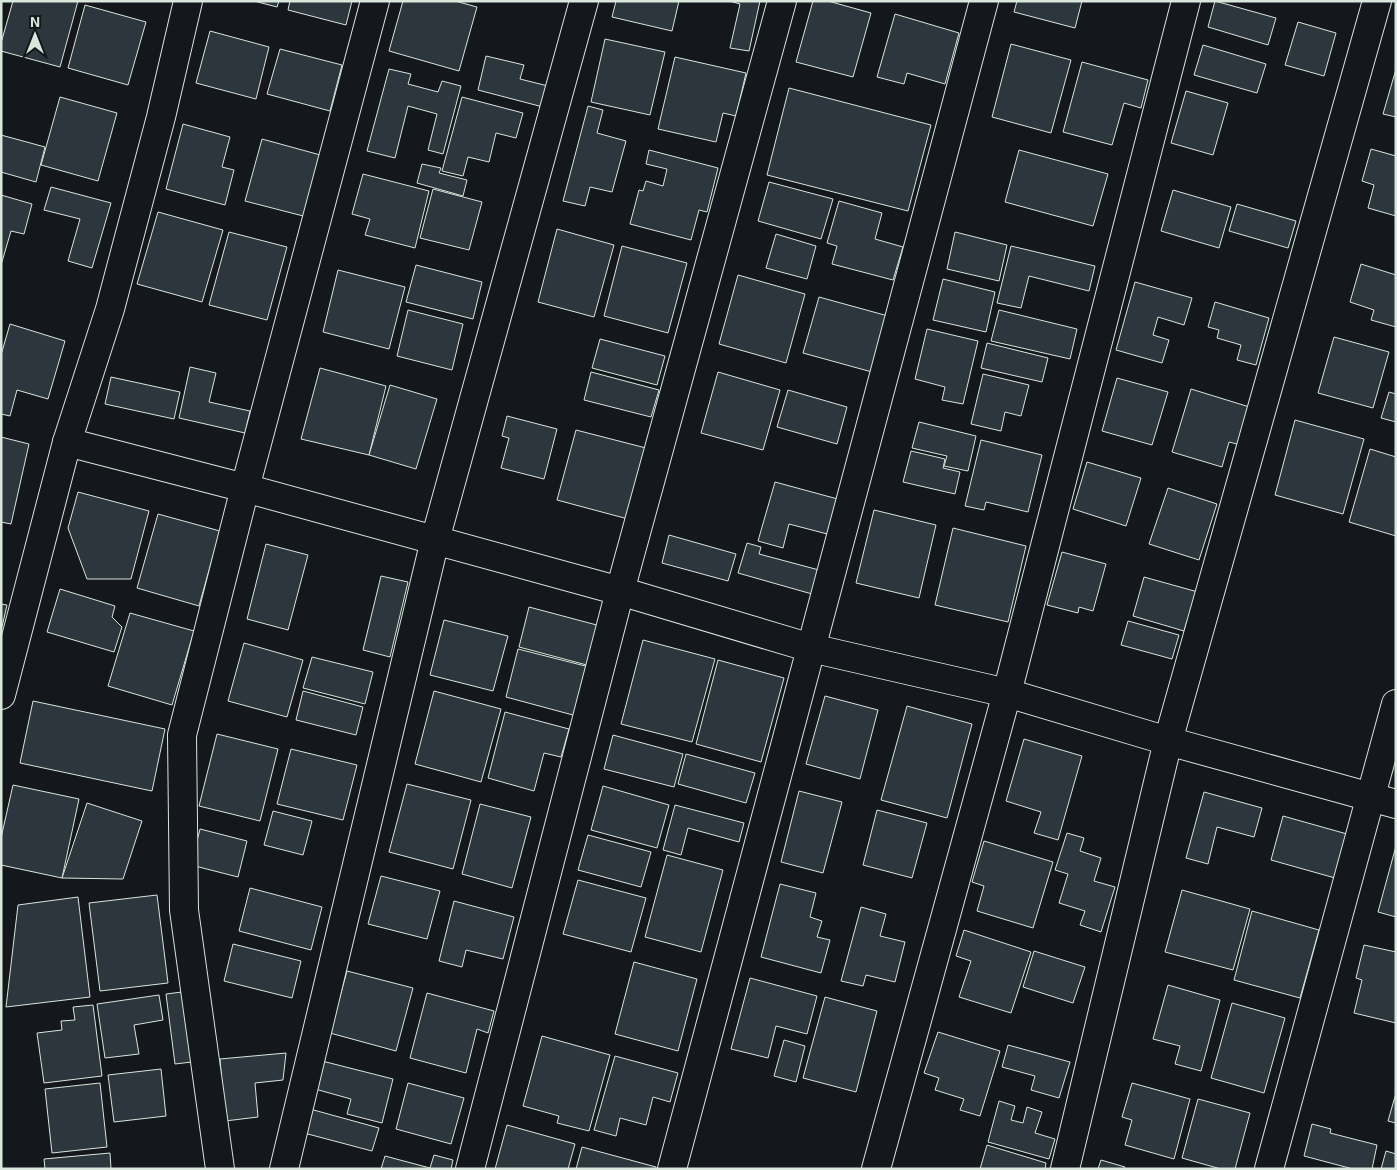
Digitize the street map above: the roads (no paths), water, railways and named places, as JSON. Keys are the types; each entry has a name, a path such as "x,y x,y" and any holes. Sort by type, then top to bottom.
{"street":[{"path":"1,695 68,442 110,310 161,117 188,1"},
{"path":"220,1169 184,910 182,736 375,1"},
{"path":"284,1169 435,540 584,1"},
{"path":"470,1169 620,591 782,1"},
{"path":"672,1169 984,1"},
{"path":"876,1169 1007,692 1186,1"},
{"path":"1065,1169 1168,741 1377,1"},
{"path":"68,442 246,488 620,591 811,648 1007,692 1168,741 1383,801"},
{"path":"1269,1169 1383,801 1396,704"}]}
